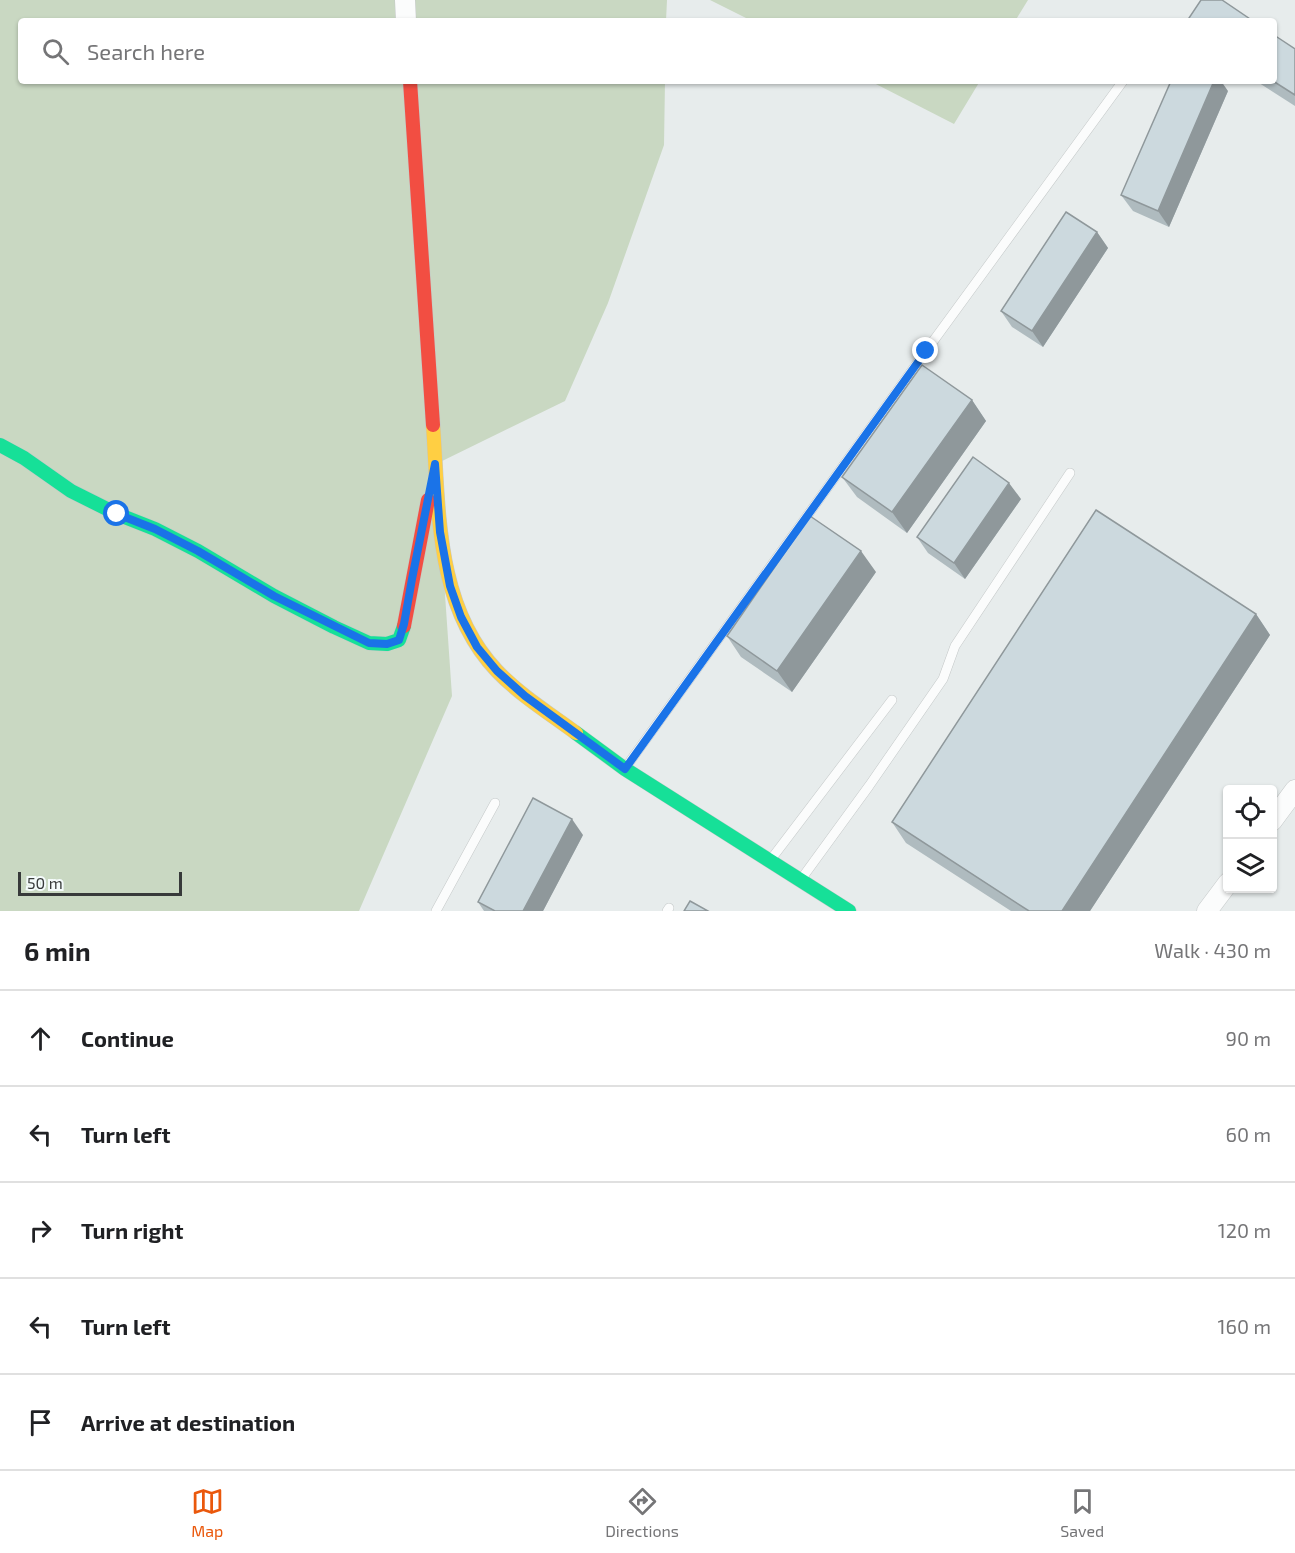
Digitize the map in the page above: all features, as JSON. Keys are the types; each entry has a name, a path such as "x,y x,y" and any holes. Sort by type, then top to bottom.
{"street":[{"path":"405,0 406,18"},
{"path":"410,84 440,532 450,586 461,617 477,647 497,671 525,696 625,769 849,911"},
{"path":"0,445 71,491 117,514 155,529 284,601 369,643 387,644 399,640 404,624 435,464"},
{"path":"1277,814 1295,790"},
{"path":"1207,911 1223,889"}],"lane":[{"path":"625,769 1121,84"},
{"path":"800,880 943,679 955,646 1070,473"},
{"path":"770,861 892,700"},
{"path":"436,911 495,803"}],"green space":[{"path":"0,0 667,0 666,18 18,18 18,84 665,84 664,145 608,303 565,401 436,464 452,696 359,911 0,911"},
{"path":"710,0 1028,0 1017,18 746,18"},
{"path":"876,84 978,84 954,124"}],"building":[{"path":"1201,0 1222,0 1249,18 1189,18"},
{"path":"1277,37 1295,49 1295,95 1277,84"},
{"path":"1170,84 1213,84 1158,211 1121,195"},
{"path":"1066,212 1097,232 1032,331 1001,311"},
{"path":"922,365 972,400 892,512 842,477"},
{"path":"973,457 1009,483 954,563 917,537"},
{"path":"1096,510 1256,614 1062,911 1029,911 892,822"},
{"path":"810,516 861,551 777,671 727,636"},
{"path":"533,798 572,819 523,911 495,911 478,902"},
{"path":"690,901 708,911 684,911"}],"traffic: fast":[{"path":"0,445 24,458 71,491 117,514 155,529 198,551 274,596 369,643 387,644 399,640 404,626"},
{"path":"576,733 625,769 849,911"}],"traffic: slow":[{"path":"433,425 444,555 451,587 462,617 477,645 497,671 525,696 576,733"}],"traffic: jam":[{"path":"410,84 433,425"},
{"path":"404,626 428,500"}],"route":[{"path":"117,514 155,529 198,551 274,596 334,627 369,643 387,644 399,640 404,624 435,464 440,532 450,586 461,617 477,647 497,671 525,696 625,769 926,351"}]}
